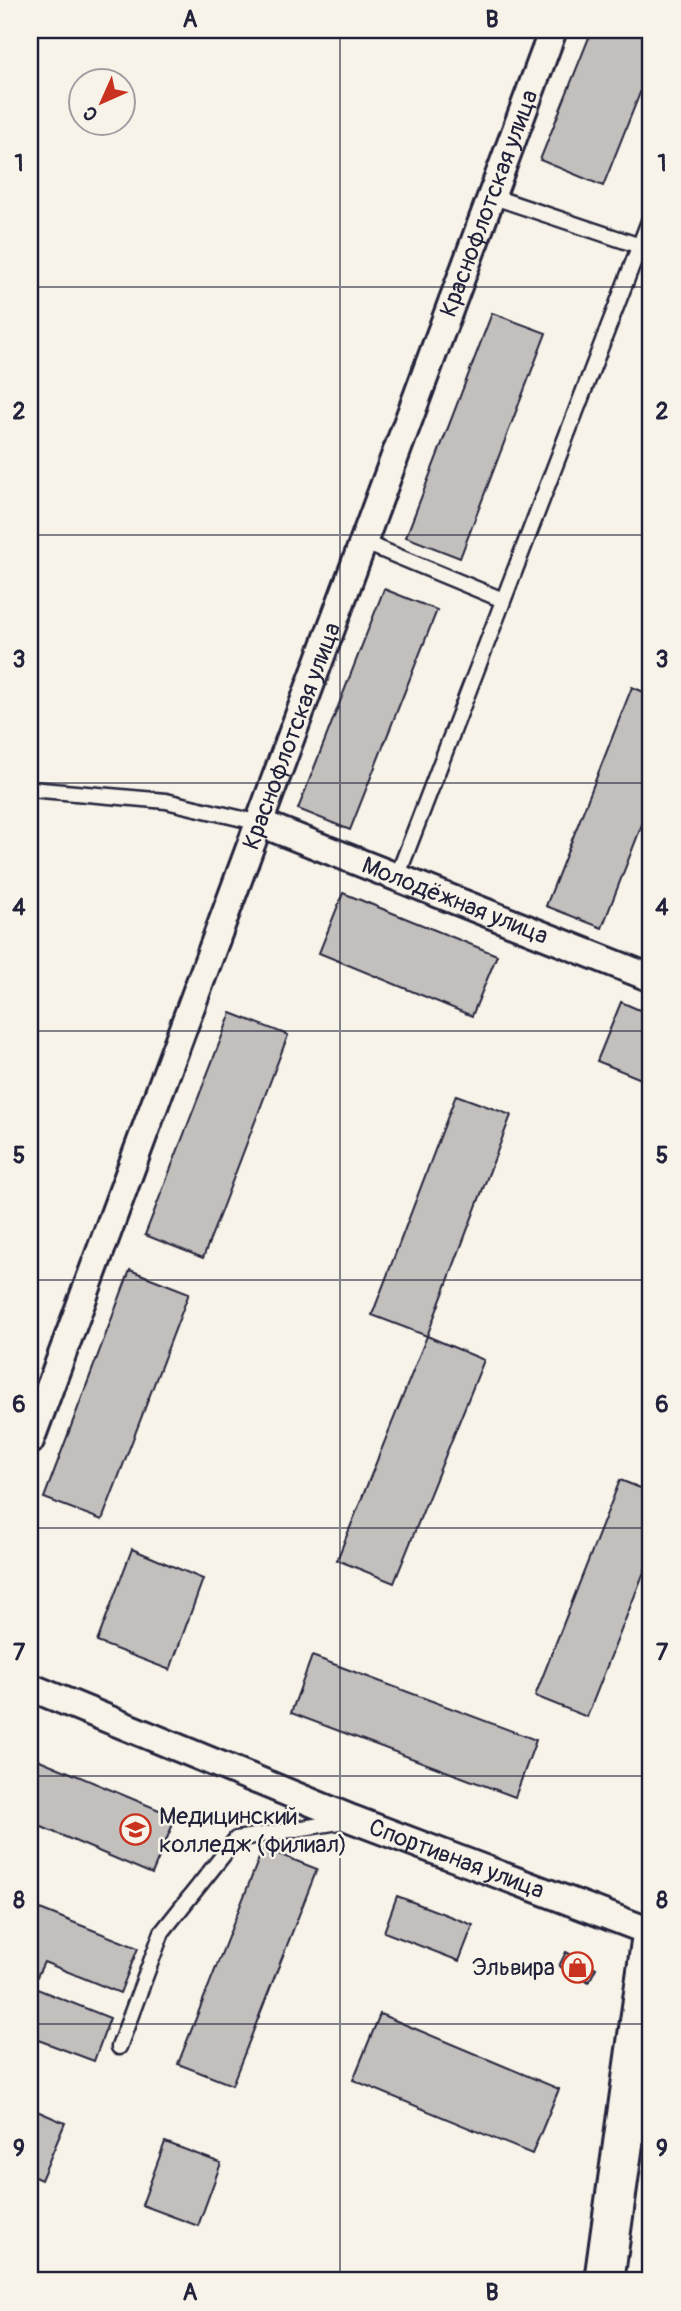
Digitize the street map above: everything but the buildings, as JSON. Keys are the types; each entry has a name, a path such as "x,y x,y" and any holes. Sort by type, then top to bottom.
{"street":[{"name":"Краснофлотская улица","path":"30,1441 552,30"},
{"name":"Молодёжная улица","path":"260,823 651,978"},
{"name":"Спортивная улица","path":"30,1687 352,1819 651,1932"},
{"path":"604,2281 651,1942"}],"lane":[{"path":"491,196 640,246"},
{"path":"397,877 651,216"},
{"path":"363,542 503,600"},
{"path":"30,789 166,801 260,823"},
{"path":"119,2047 162,1931 236,1839 352,1819"}],"place":[{"name":"Медицинский колледж (филиал)","path":"136,1830"},
{"name":"Эльвира","path":"578,1967"}]}
